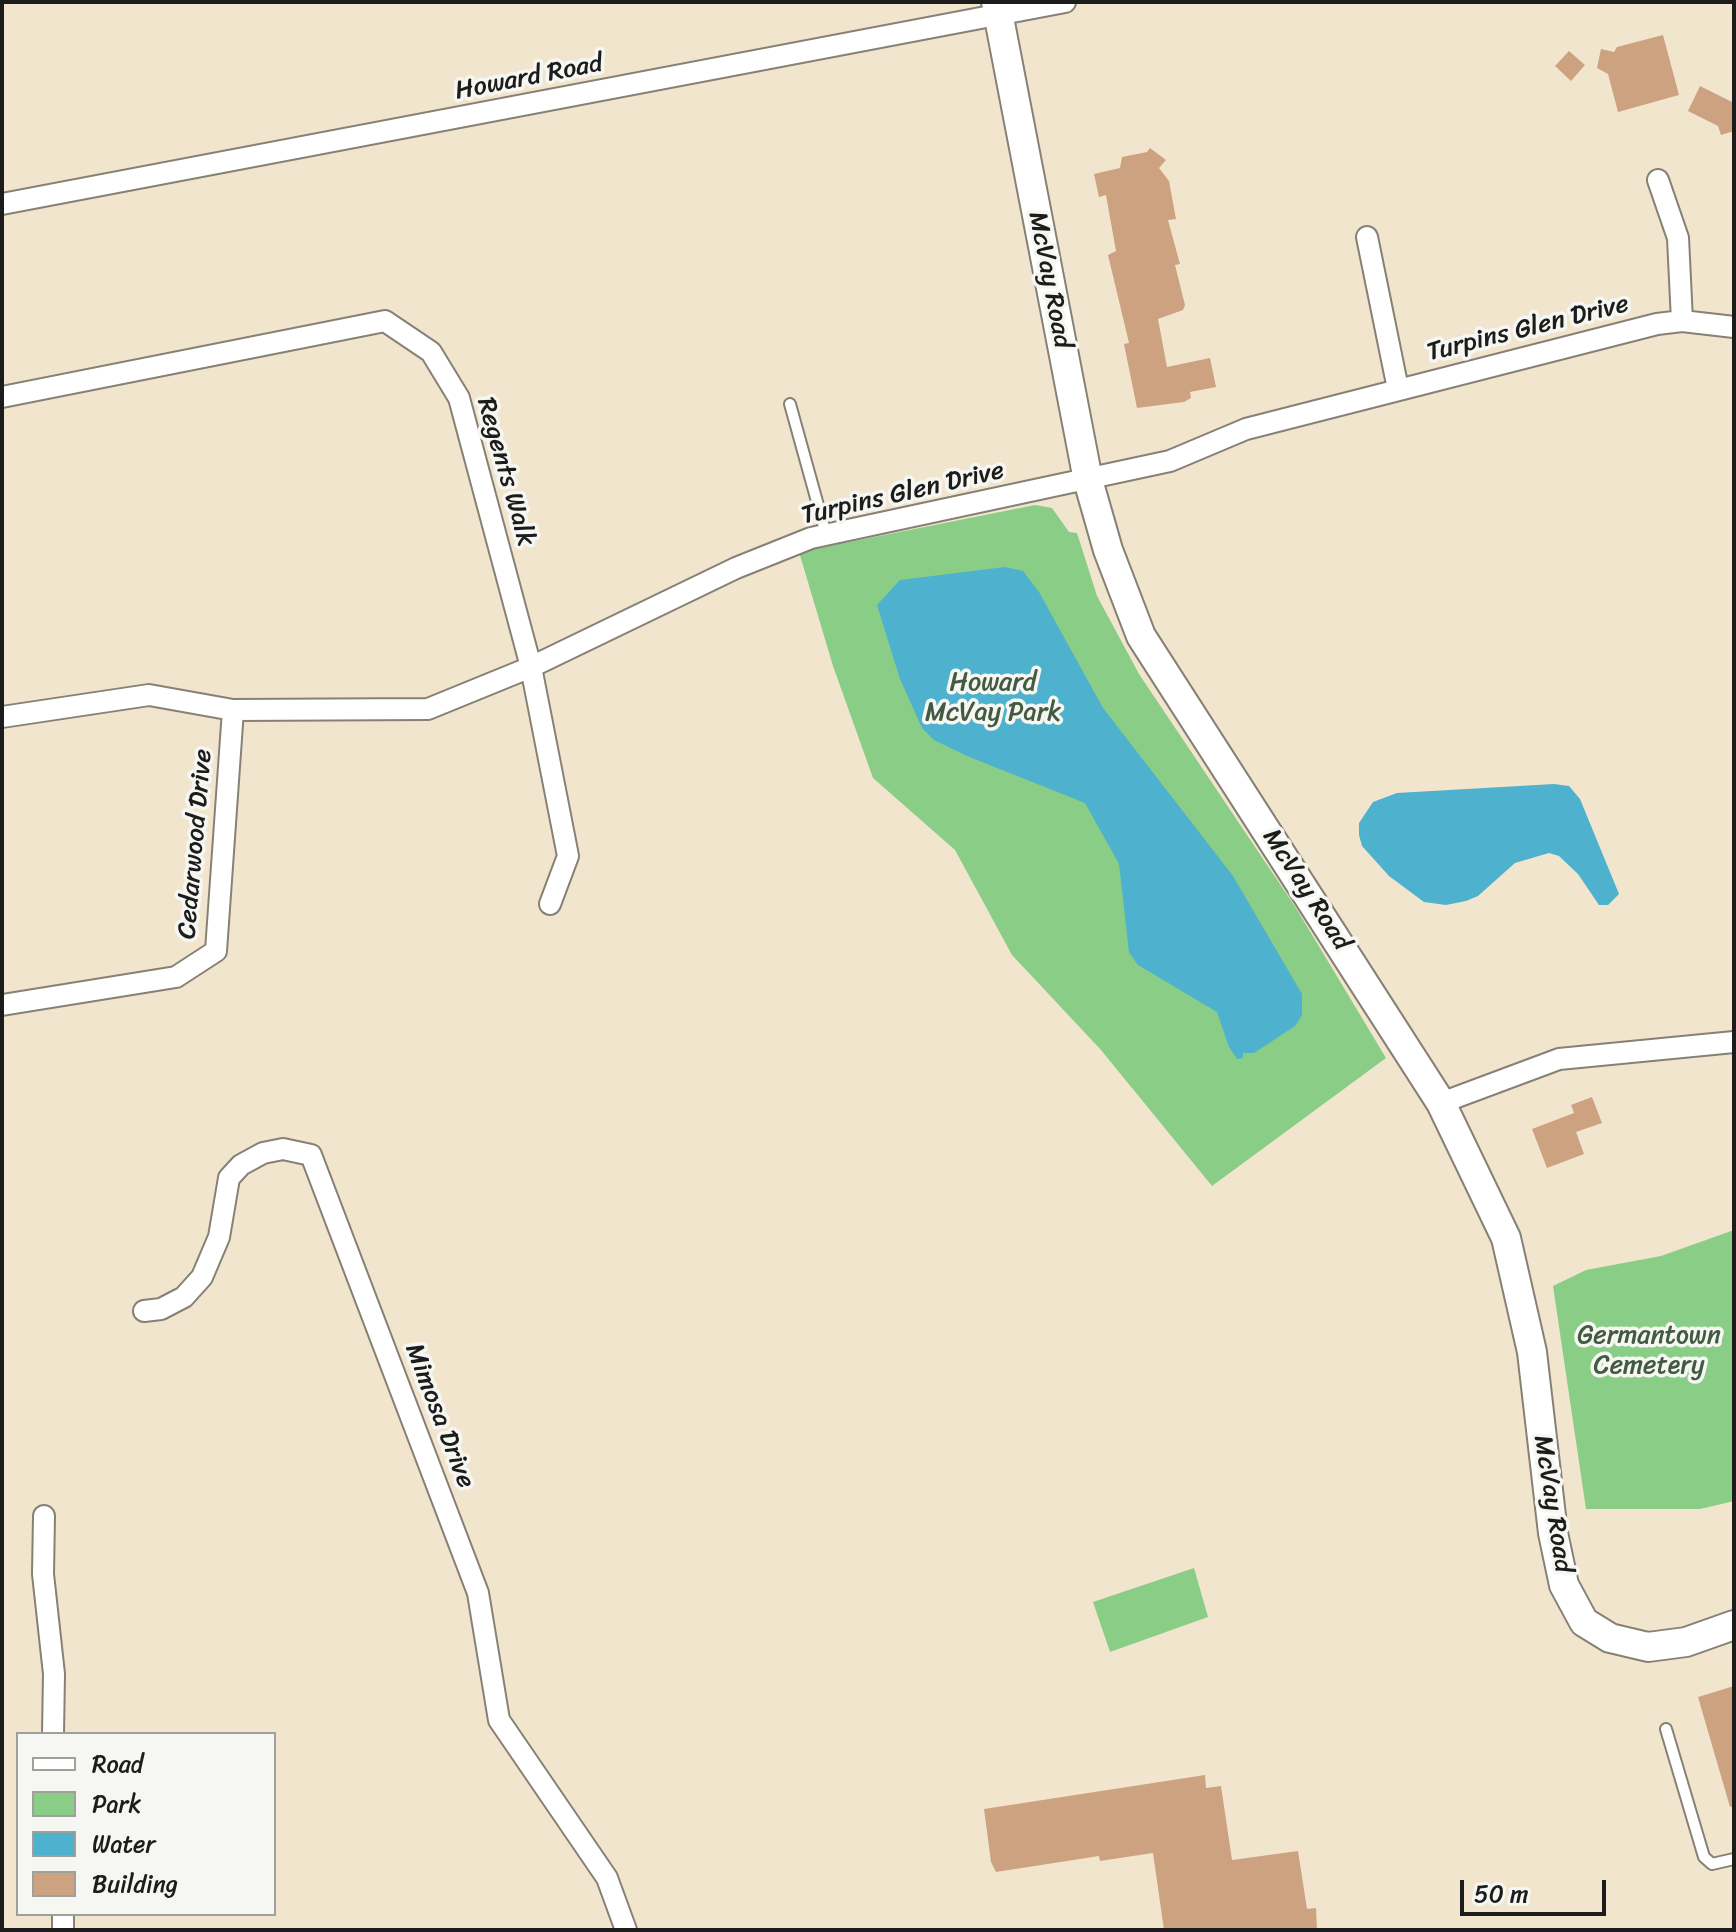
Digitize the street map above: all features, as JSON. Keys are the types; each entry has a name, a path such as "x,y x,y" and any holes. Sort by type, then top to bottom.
{"street":[{"name":"Howard Road","path":"2,204 998,9 1065,2"},
{"name":"McVay Road","path":"998,9 1088,480 1108,550 1141,636 1441,1103 1506,1238 1532,1352 1553,1533 1564,1585 1584,1622 1610,1638 1648,1647 1686,1642 1734,1625"},
{"path":"1658,180 1678,238 1682,321"},
{"path":"1367,237 1398,389"},
{"name":"Regents Walk","path":"2,397 385,321 431,352 459,398 531,667 568,856 550,904"},
{"name":"Turpins Glen Drive","path":"2,717 149,695 233,710 428,709 531,667 736,568 826,534 1170,461 1246,429 1657,324 1682,321 1734,327"},
{"name":"Cedarwood Drive","path":"2,1005 176,977 216,951 233,710"},
{"path":"1441,1103 1559,1059 1734,1042"},
{"name":"Mimosa Drive","path":"144,1311 161,1309 184,1297 202,1277 219,1237 229,1178 241,1165 263,1153 283,1149 311,1155 478,1593 499,1720 607,1878 626,1930"},
{"path":"44,1516 43,1574 54,1674 53,1732"}],"lane":[{"path":"790,404 826,534"},
{"path":"1666,1729 1704,1857 1712,1864 1734,1859"}],"green space":[{"name":"Howard McVay Park","path":"1035,505 1052,508 1069,532 1077,533 1097,596 1139,674 1296,908 1386,1058 1212,1186 1101,1050 1012,955 955,850 873,778 833,666 799,552"},
{"name":"Germantown Cemetery","path":"1734,1230 1734,1501 1700,1509 1586,1509 1553,1286 1586,1270 1661,1256"},
{"path":"1194,1568 1208,1617 1110,1652 1093,1602"}],"water":[{"path":"1005,567 1023,571 1039,592 1103,708 1233,876 1302,994 1302,1015 1295,1026 1254,1053 1243,1053 1243,1058 1237,1059 1229,1047 1217,1012 1138,965 1129,952 1119,864 1085,803 967,756 934,740 922,728 900,679 877,605 900,580"},
{"path":"1554,784 1569,786 1580,799 1619,894 1608,905 1599,905 1578,874 1559,856 1549,853 1515,863 1478,896 1466,901 1446,905 1424,902 1389,876 1362,846 1359,823 1373,802 1397,793"}],"building":[{"path":"1663,35 1679,95 1618,112 1608,74 1597,68 1601,49 1614,52 1617,47"},
{"path":"1569,51 1585,65 1571,81 1555,66"},
{"path":"1700,86 1734,103 1734,131 1721,135 1718,126 1688,111"},
{"path":"1150,148 1166,160 1159,168 1169,181 1176,219 1168,220 1180,264 1175,265 1185,305 1183,310 1158,319 1167,367 1210,358 1216,387 1190,392 1191,398 1184,402 1137,408 1124,344 1129,343 1108,255 1116,251 1106,195 1099,197 1094,174 1120,168 1122,157 1147,152"},
{"path":"1592,1097 1602,1123 1576,1132 1584,1154 1547,1168 1532,1129 1574,1113 1571,1105"},
{"path":"1734,1686 1734,1806 1730,1807 1698,1697"},
{"path":"1205,1775 1206,1788 1221,1786 1232,1860 1298,1851 1307,1909 1316,1908 1317,1930 1164,1930 1153,1853 1100,1861 1099,1856 996,1872 991,1862 984,1809"}]}
